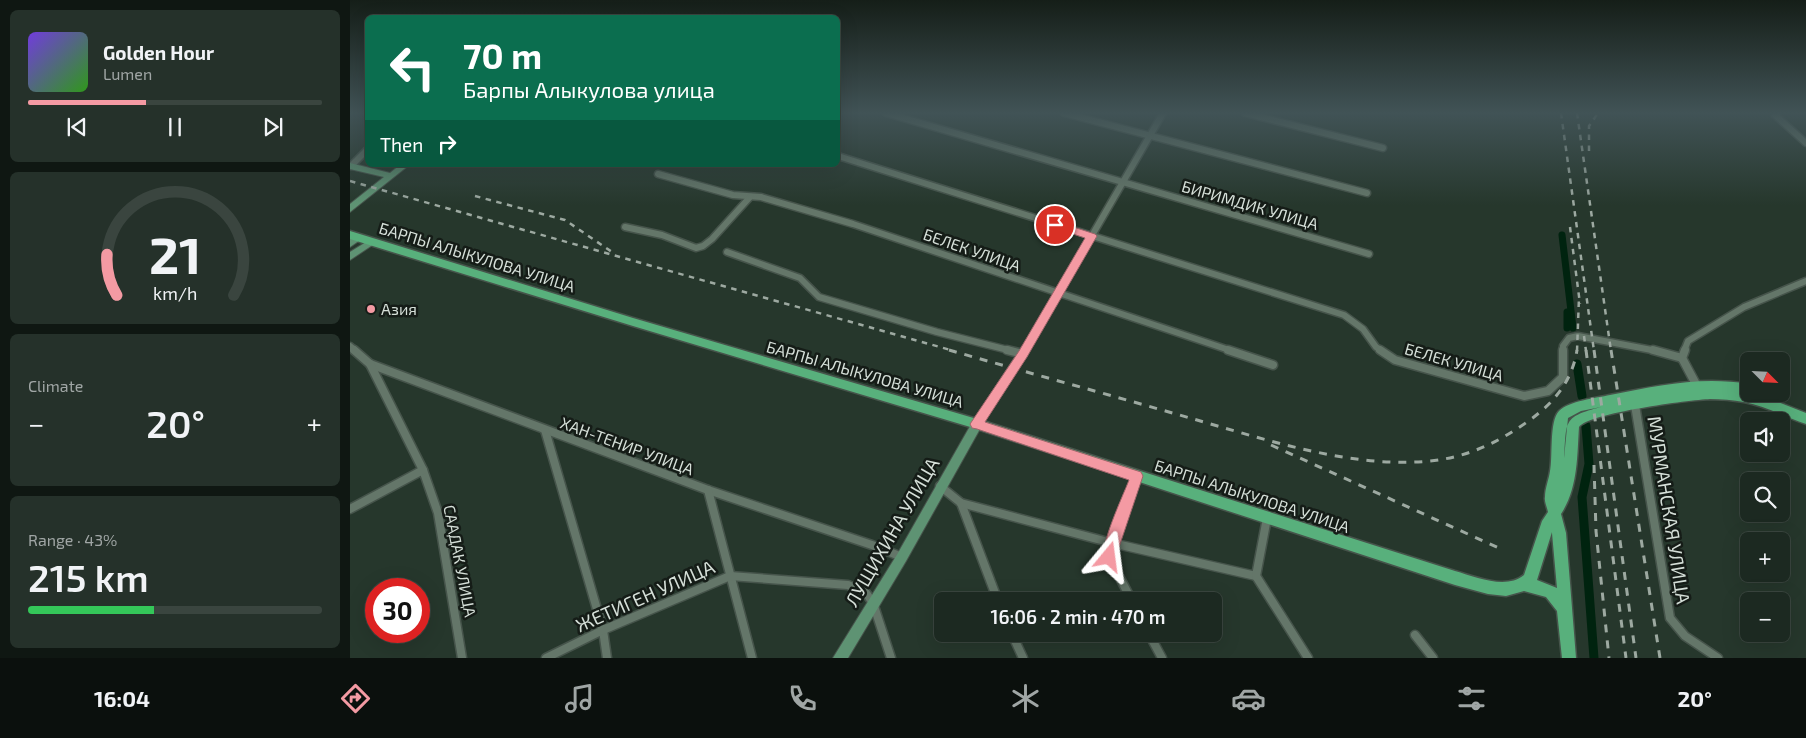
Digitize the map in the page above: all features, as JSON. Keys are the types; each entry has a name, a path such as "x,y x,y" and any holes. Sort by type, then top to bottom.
{"main road":[{"name":"БАРПЫ АЛЫКУЛОВА УЛИЦА","path":"353,239 371,242 977,424 1475,583 1506,589 1524,584"},
{"path":"1524,584 1530,579 1554,512 1563,500 1569,476 1574,422 1585,417 1715,385 1740,388"},
{"path":"1570,658 1559,533 1551,497 1558,463 1560,426 1563,415 1573,409 1672,387 1749,397 1775,404 1806,419"},
{"path":"1784,402 1806,412"},
{"path":"1524,584 1540,586 1549,590 1562,603 1566,615"}],"street":[{"name":"БИРИМДИК УЛИЦА","path":"991,144 1369,254"},
{"path":"977,424 1023,354 1145,144"},
{"path":"1179,144 1368,194"},
{"path":"1367,144 1384,148"},
{"path":"351,166 365,152"},
{"name":"БЕЛЕК УЛИЦА","path":"840,157 1344,315 1363,329 1376,347 1395,360 1524,396 1548,391 1563,377 1563,346 1569,338 1578,336 1628,347 1642,347 1682,358"},
{"path":"351,166 391,176"},
{"path":"350,208 402,167"},
{"name":"БЕЛЕК УЛИЦА","path":"658,174 733,195 762,198 853,224 1273,365"},
{"path":"625,227 662,235 696,248 704,246 712,239 750,197"},
{"path":"350,257 371,242"},
{"path":"727,252 800,278 819,297 937,332 1023,354"},
{"path":"1698,389 1682,358 1688,341 1744,306 1806,281"},
{"name":"ХАН-ТЕНИР УЛИЦА","path":"350,346 370,364 708,490 872,544 902,557"},
{"name":"СААДАК УЛИЦА","path":"370,364 423,470 438,513 462,658"},
{"name":"МУРМАНСКАЯ УЛИЦА","path":"1635,405 1670,618 1678,630 1690,640 1718,658"},
{"name":"ЛУЩИХИНА УЛИЦА","path":"840,658 902,557 940,486 977,424"},
{"path":"545,430 603,630 607,658"},
{"path":"350,509 423,470"},
{"path":"1127,592 1109,557 1112,543 1137,476"},
{"path":"940,486 961,503 1112,543 1256,576"},
{"path":"708,490 752,658"},
{"path":"961,503 995,592"},
{"path":"1267,518 1256,576 1308,658"},
{"name":"ЖЕТИГЕН УЛИЦА","path":"546,658 603,630 730,576 848,585 866,593 873,603"},
{"path":"873,603 891,658"},
{"path":"1415,635 1434,658"},
{"path":"1016,642 1023,658"},
{"path":"1153,642 1162,658"}],"waterway":[{"path":"1562,235 1573,328"},
{"path":"1567,312 1567,328"},
{"path":"1577,364 1582,396"},
{"path":"1586,426 1589,464 1582,497 1594,658"}],"railway":[{"path":"1565,144 1594,351"},
{"path":"1581,144 1611,351"},
{"path":"1589,144 1589,151"},
{"path":"350,181 954,351"},
{"path":"475,196 565,220 612,252"},
{"path":"1570,227 1580,304"},
{"path":"1577,351 1579,297"},
{"path":"1584,336 1586,351"},
{"path":"949,350 1278,443 1370,461 1400,462 1430,461 1457,456 1482,448 1516,430 1545,408 1560,391 1571,372 1577,350"},
{"path":"1586,350 1626,658"},
{"path":"1594,350 1636,658"},
{"path":"1611,350 1660,658"},
{"path":"1271,445 1501,549"},
{"path":"1594,465 1596,531 1609,658"}],"place":[{"name":"Азия","path":"371,309"}],"route":[{"path":"1055,225 1091,236 1023,354 977,424 1137,476 1112,543 1109,557"}]}
